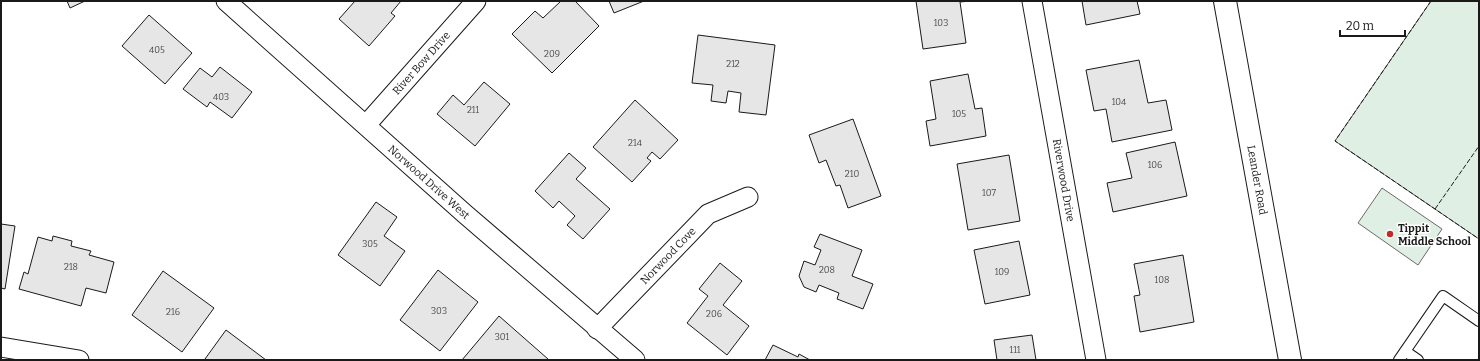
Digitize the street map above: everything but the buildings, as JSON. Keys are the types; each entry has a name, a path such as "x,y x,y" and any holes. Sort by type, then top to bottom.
{"main road":[{"name":"Leander Road","path":"1225,1 1290,360"}],"street":[{"name":"Norwood Drive West","path":"226,1 465,214 635,360"},
{"name":"River Bow Drive","path":"366,125 476,1"},
{"name":"Riverwood Drive","path":"1032,1 1096,360"},
{"name":"Norwood Cove","path":"597,328 708,214 748,197"},
{"path":"1,347 79,360"}],"lane":[{"path":"1399,360 1443,296 1479,321"},
{"path":"1405,351 1418,360"}],"green space":[{"path":"1431,1 1479,1 1479,239 1335,141"},
{"path":"1382,188 1442,229 1418,265 1358,223"}],"fence":[{"path":"1431,1 1335,141 1479,239"},
{"path":"1435,209 1479,146"}],"place":[{"name":"Tippit Middle School","path":"1390,234"}]}
